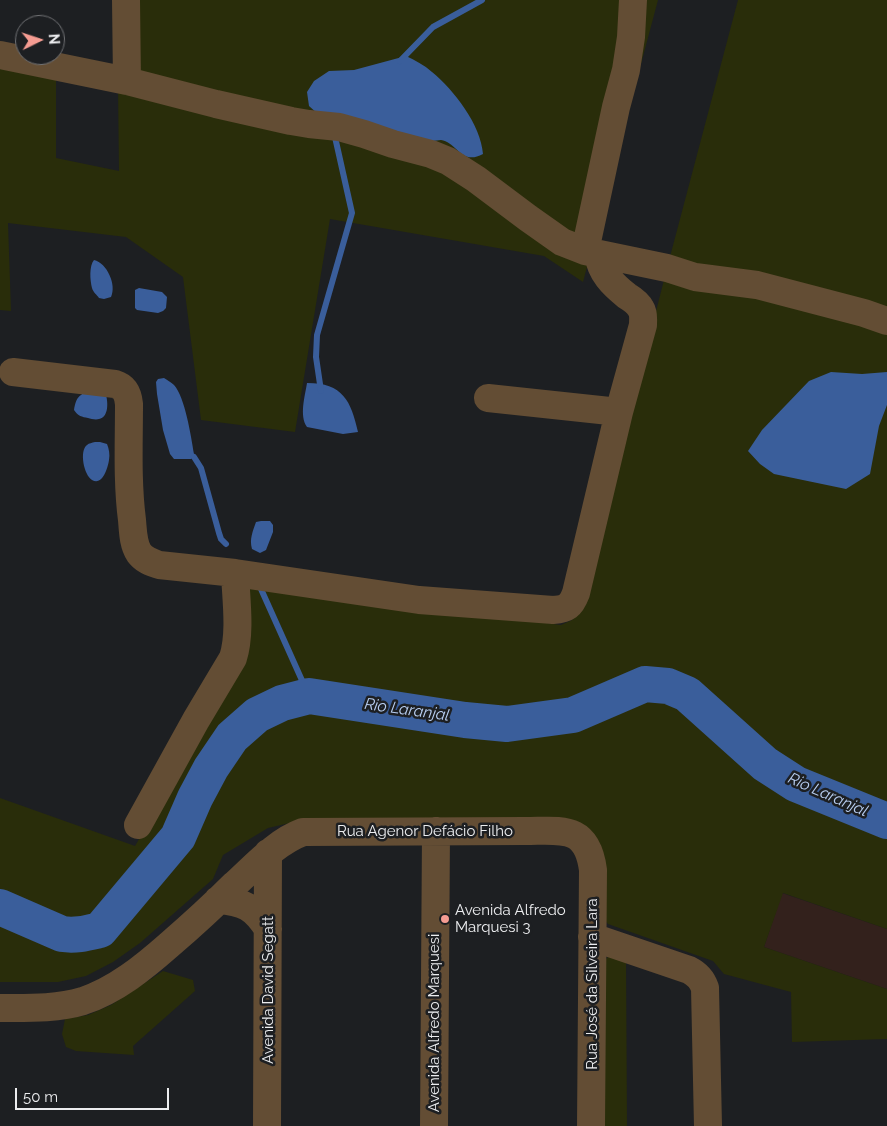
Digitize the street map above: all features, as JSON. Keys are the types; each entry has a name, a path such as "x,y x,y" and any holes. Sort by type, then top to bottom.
{"street":[{"path":"126,0 127,81"},
{"path":"12,372 115,384 121,386 125,391 128,396 129,498 135,543 138,552 149,562 159,565 235,573 419,600 554,610 569,606 576,593 619,412 644,317 642,310 637,304 612,283 592,253 616,107 626,70 631,37 632,0"},
{"path":"0,54 127,81 244,110 309,124 339,127 364,134 448,161 562,242 592,253 667,268 694,276 757,285 864,313 887,321"},
{"path":"488,398 619,412"},
{"path":"138,825 196,720 233,658 237,634 235,573"},
{"name":"Avenida Alfredo Marquesi","path":"434,1126 436,831"},
{"name":"Rua Agenor Defácio Filho","path":"0,1008 57,1006 82,1001 102,994 142,968 202,916 268,853 294,835 303,832 561,831 574,835 585,843"},
{"name":"Rua José da Silveira Lara","path":"585,843 591,856 593,870 591,1126"},
{"name":"Avenida David Segatt","path":"267,1126 268,853"},
{"path":"218,900 233,901 248,907 260,916 268,929"},
{"path":"592,936 689,970 696,973 703,983 705,988 708,1126"}],"shaded area":[{"path":"782,893 887,929 887,989 764,947"}],"green space":[{"path":"117,0 658,0 583,282 544,256 330,219 295,432 201,420 183,277 126,237 8,223 11,311 0,310 0,46 15,49 15,65 56,65 56,158 119,171"},
{"path":"738,0 887,0 887,929 783,893 764,947 887,989 887,1039 792,1042 791,992 724,974 713,961 608,924 605,920 596,846 294,822 268,828 223,855 213,879 140,943 113,962 86,976 58,982 0,982 0,798 135,846 246,662 244,583 561,625 572,620 580,610 667,268"},
{"path":"608,957 626,960 627,1126 600,1126 605,960"},
{"path":"163,971 193,980 195,991 133,1046 134,1055 76,1051 66,1047 62,1034 65,1019 88,1015 111,1005"}],"water":[{"path":"406,56 429,69 457,98 472,120 483,154 469,157 441,140 433,141 318,114 309,106 307,92 314,81 329,71 354,70"},
{"path":"94,260 103,265 110,275 113,287 111,297 99,298 93,289 90,273"},
{"path":"139,288 162,292 167,297 166,308 158,313 137,310 135,308 135,290"},
{"path":"831,372 862,374 887,372 887,405 879,426 870,474 846,489 774,474 760,464 748,451 762,430 809,381"},
{"path":"164,378 174,385 184,407 194,454 194,457 191,459 174,459 170,454 163,430 156,382 158,379"},
{"path":"307,383 329,386 337,390 352,411 358,432 343,434 307,427 303,412"},
{"path":"89,390 106,395 107,409 102,418 84,417 74,410 78,398"},
{"path":"95,442 107,444 109,450 104,475 96,481 89,477 83,457 83,452 87,445"},
{"path":"270,521 273,525 273,532 266,550 260,553 252,549 251,542 256,522"}],"waterway":[{"path":"400,61 433,27 482,0"},
{"path":"321,391 316,357 317,335 352,213 335,137"},
{"path":"194,457 201,468 221,539 226,544"},
{"path":"261,589 309,696"},
{"name":"Rio Laranjal","path":"0,907 62,934 77,934 100,930 178,837 211,768 232,737 257,715 282,703 309,696 465,720 507,724 573,715 645,684 668,686 687,694 765,764 796,784 887,821"}],"place":[{"name":"Avenida Alfredo Marquesi 3","path":"445,919"}]}
